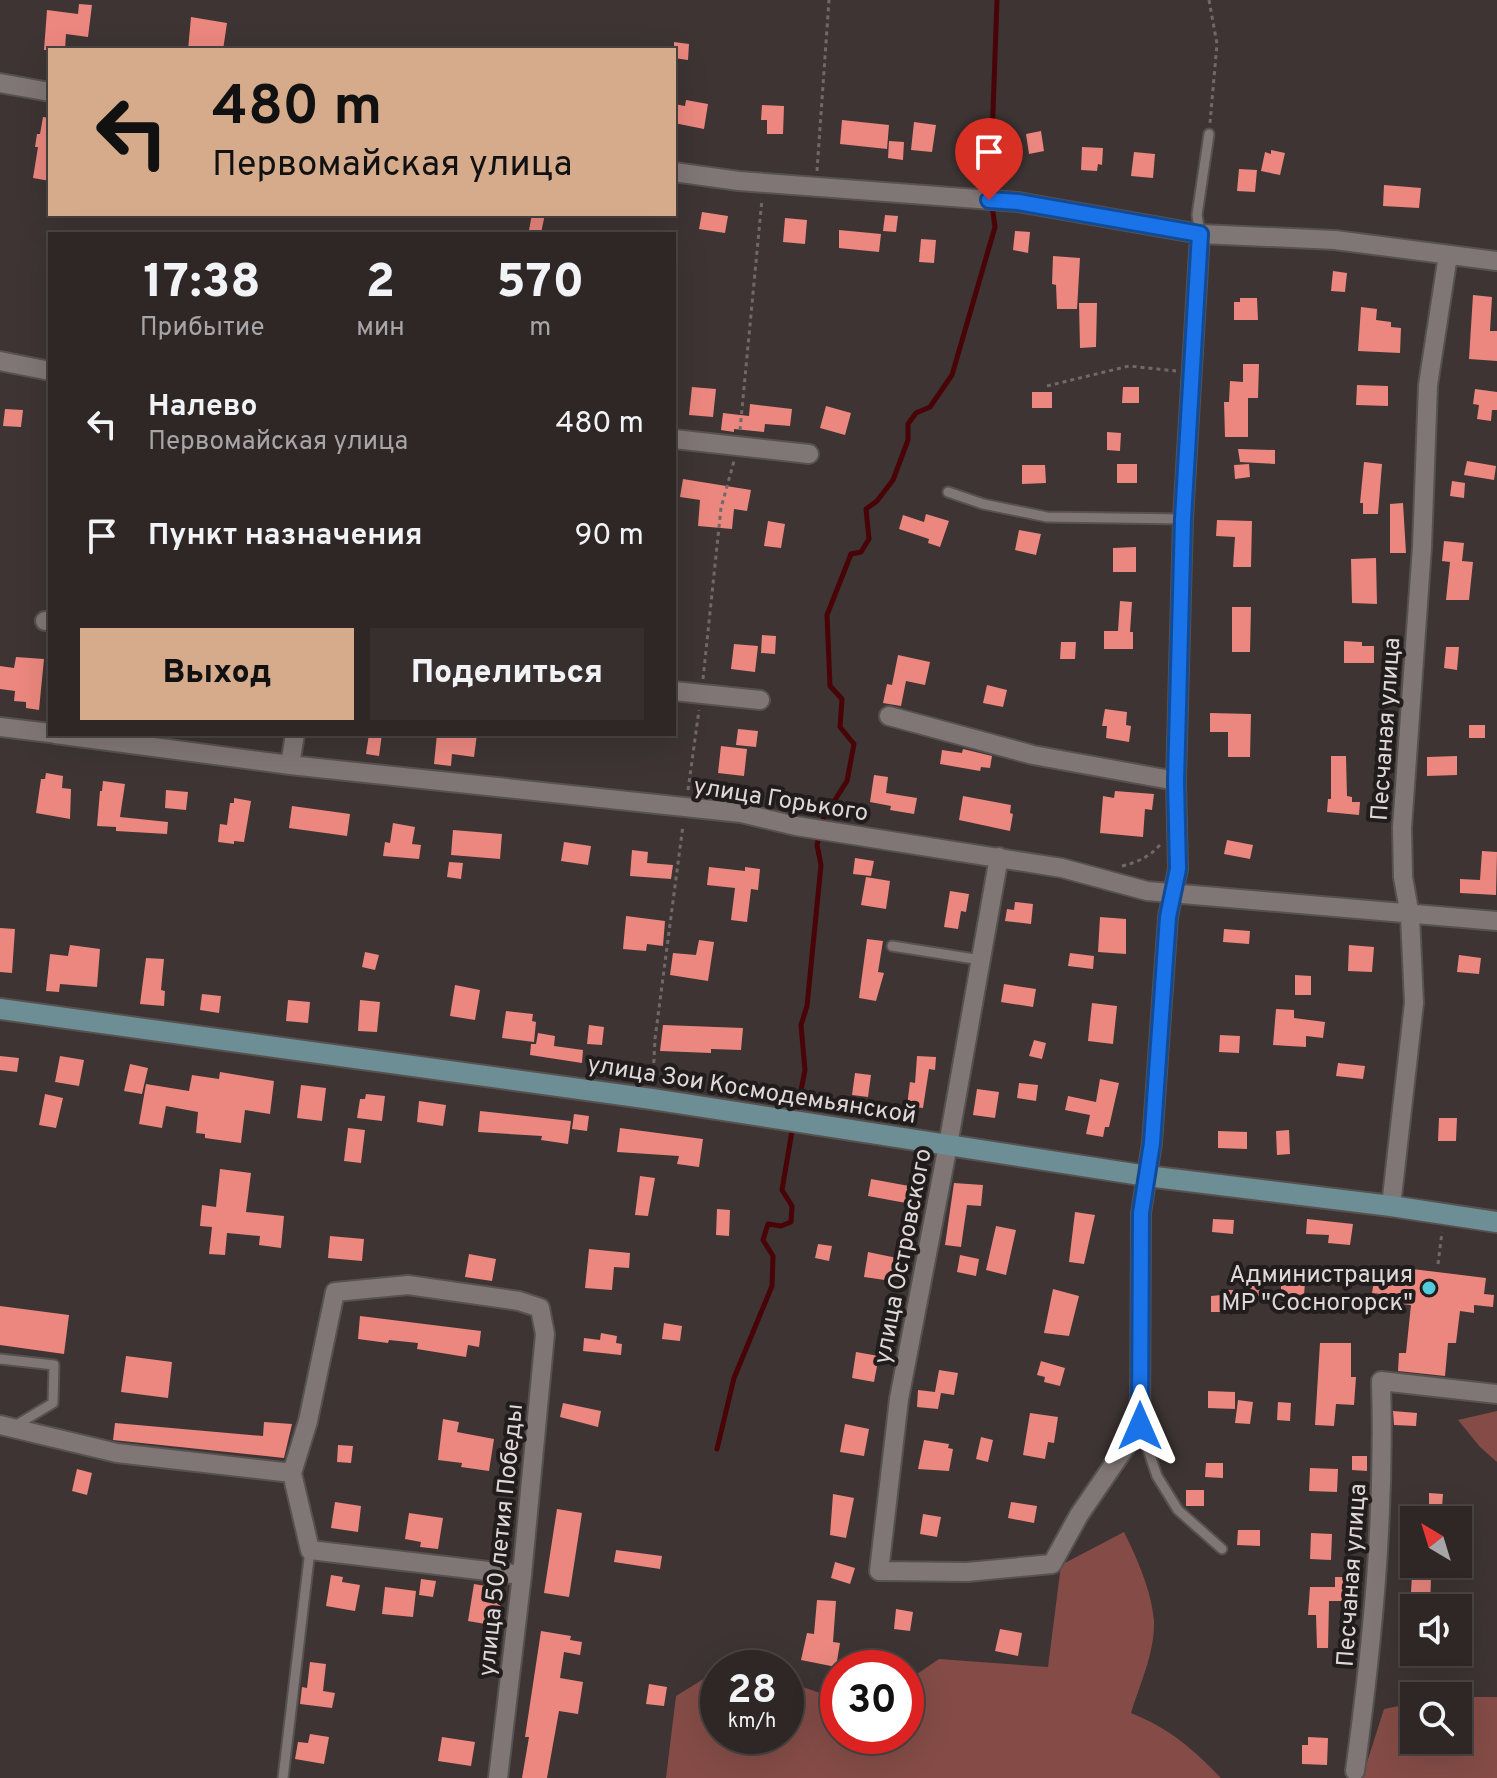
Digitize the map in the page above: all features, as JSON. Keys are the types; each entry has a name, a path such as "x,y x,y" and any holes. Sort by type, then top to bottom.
{"street":[{"path":"0,83 48,92"},
{"path":"676,172 1018,202 1200,234 1335,240 1497,261"},
{"path":"1140,1426 1141,1213 1147,1176 1168,917 1178,869 1176,781 1183,519 1200,234"},
{"name":"Песчаная улица","path":"1391,1206 1414,1003 1402,828 1422,547 1428,385 1448,255"},
{"path":"0,361 48,371"},
{"path":"676,439 809,454"},
{"path":"676,691 760,700"},
{"path":"889,716 1033,755 1176,781"},
{"name":"улица Горького","path":"0,727 48,733"},
{"name":"улица Горького","path":"67,736 290,765 741,813 796,826 1096,875 1147,891 1410,916 1497,921"},
{"path":"290,765 295,736"},
{"name":"улица Островского","path":"999,857 899,1399 879,1571 967,1572 1052,1564 1079,1515 1140,1426"},
{"name":"улица Зои Космодемьянской","path":"0,1009 652,1099 1147,1176 1497,1222"},
{"name":"улица 50 летия Победы","path":"292,1473 308,1421 335,1292 408,1285 519,1301 540,1308 545,1334 522,1575 498,1778"},
{"name":"Песчаная улица","path":"1355,1771 1372,1648 1383,1452 1381,1381 1497,1394"},
{"path":"7,1426 117,1453 292,1473 310,1550 522,1575"}],"lane":[{"path":"1200,234 1197,215 1209,134"},
{"path":"948,492 983,504 1047,517 1183,519"},
{"path":"892,946 981,960"},
{"path":"0,1359 54,1365 53,1403 7,1426"},
{"path":"1140,1426 1157,1476 1178,1510 1222,1549"},
{"path":"283,1778 310,1550"}],"path":[{"path":"816,186 829,0"},
{"path":"1209,0 1217,44 1209,134"},
{"path":"652,1099 655,1039 701,694 721,508 738,447 763,182"},
{"path":"1047,386 1129,366 1191,372"},
{"path":"1096,875 1136,863 1152,854 1177,827"}],"shaded area":[{"path":"1497,1411 1497,1462 1458,1420"},
{"path":"1124,1532 1147,1587 1154,1621 1150,1656 1131,1713 1180,1740 1221,1778 666,1778 676,1696 700,1681 700,1754 804,1754 804,1687 820,1693 820,1754 924,1754 924,1669 939,1659 1048,1667 1061,1565"},
{"path":"1472,1697 1497,1697 1497,1778 1362,1778 1384,1709 1400,1706 1400,1754 1472,1754"}],"building":[{"path":"79,4 92,5 88,37 66,34 65,48 44,50 47,10 78,14"},
{"path":"191,17 227,23 223,48 188,48"},
{"path":"674,42 689,44 688,60 676,58"},
{"path":"686,100 708,104 704,129 676,123 676,104 685,106"},
{"path":"762,105 784,106 783,134 767,134 767,120 761,120"},
{"path":"43,117 48,118 48,181 33,178 37,134 40,134"},
{"path":"842,120 889,125 887,149 840,144"},
{"path":"914,122 936,125 932,152 911,150"},
{"path":"1041,131 1044,151 1029,154 1026,134"},
{"path":"889,141 904,142 903,160 888,158"},
{"path":"1082,147 1103,148 1102,165 1098,164 1097,171 1081,170"},
{"path":"1271,150 1285,153 1280,175 1261,171 1265,152 1271,154"},
{"path":"1134,152 1155,154 1153,178 1131,176"},
{"path":"1239,169 1257,170 1255,192 1237,191"},
{"path":"1384,185 1421,188 1419,208 1383,206"},
{"path":"702,212 728,216 725,233 699,229"},
{"path":"885,215 898,216 896,232 883,231"},
{"path":"532,216 545,216 541,232 529,230"},
{"path":"785,218 807,220 805,244 783,242"},
{"path":"839,230 881,234 879,252 839,248"},
{"path":"1015,231 1030,232 1028,253 1013,250"},
{"path":"921,239 936,240 934,263 919,262"},
{"path":"1053,256 1080,258 1077,309 1057,309 1056,285 1052,284"},
{"path":"1333,271 1347,273 1345,292 1331,291"},
{"path":"1473,295 1492,297 1490,331 1497,331 1497,361 1469,359"},
{"path":"1240,298 1257,298 1258,320 1234,320 1234,302 1240,302"},
{"path":"1079,303 1097,303 1096,347 1080,348"},
{"path":"1361,307 1377,309 1376,320 1391,322 1391,327 1401,328 1400,353 1358,351"},
{"path":"1243,364 1259,364 1258,398 1248,398 1248,437 1225,437 1224,402 1229,402 1230,381 1243,382"},
{"path":"1357,385 1388,386 1388,406 1356,405"},
{"path":"692,387 716,389 713,417 689,415"},
{"path":"1123,387 1139,387 1139,403 1122,403"},
{"path":"1475,389 1497,392 1497,410 1492,410 1491,421 1477,419 1479,405 1473,404"},
{"path":"1032,392 1052,392 1052,408 1032,408"},
{"path":"750,404 792,409 790,426 765,424 764,432 721,430 723,413 749,416"},
{"path":"826,406 851,413 845,435 820,428"},
{"path":"5,409 23,410 21,427 3,426"},
{"path":"1107,432 1121,433 1120,451 1107,450"},
{"path":"1238,449 1275,450 1275,464 1240,462"},
{"path":"1467,461 1496,466 1494,480 1464,475"},
{"path":"1364,462 1382,464 1378,514 1363,514 1363,503 1360,503"},
{"path":"1117,464 1137,464 1137,483 1117,483"},
{"path":"1249,464 1250,477 1235,479 1234,465"},
{"path":"1022,465 1045,465 1046,483 1022,484"},
{"path":"683,479 751,490 747,511 734,509 732,529 698,526 700,500 680,497"},
{"path":"1452,481 1465,483 1464,498 1450,496"},
{"path":"1403,503 1406,553 1390,553 1390,504"},
{"path":"926,514 949,521 940,547 928,543 929,539 899,529 903,515 924,522"},
{"path":"1217,520 1252,521 1251,567 1233,567 1235,537 1216,536"},
{"path":"768,521 785,524 781,548 764,546"},
{"path":"1019,530 1041,534 1036,555 1015,550"},
{"path":"1444,541 1464,543 1462,561 1473,562 1469,600 1446,600 1450,562 1442,561"},
{"path":"1136,547 1136,572 1113,572 1113,548"},
{"path":"1376,558 1377,604 1352,603 1351,559"},
{"path":"1120,601 1132,602 1130,632 1133,632 1133,649 1104,649 1104,631 1118,631"},
{"path":"1232,607 1251,607 1250,652 1232,652"},
{"path":"762,635 776,636 775,654 761,653"},
{"path":"1344,641 1374,646 1374,663 1344,663"},
{"path":"1061,642 1076,642 1075,659 1060,659"},
{"path":"734,644 758,646 755,672 731,669"},
{"path":"1446,647 1459,647 1457,670 1444,668"},
{"path":"898,655 930,662 925,685 906,681 901,706 883,703 887,684 892,685"},
{"path":"16,657 44,659 39,710 26,708 26,702 14,701 15,691 0,689 0,666 14,668"},
{"path":"987,685 1007,690 1003,707 983,703"},
{"path":"1105,709 1127,712 1126,725 1131,726 1129,742 1106,738 1107,726 1102,726"},
{"path":"1210,713 1251,714 1250,757 1228,757 1228,732 1210,732"},
{"path":"1469,725 1485,725 1485,738 1469,738"},
{"path":"738,729 758,731 756,747 736,745"},
{"path":"369,736 382,736 379,756 366,754"},
{"path":"437,736 477,736 474,757 452,754 451,766 434,764"},
{"path":"721,746 747,749 744,776 718,773"},
{"path":"963,749 992,756 990,768 981,767 980,771 940,764 942,750 962,753"},
{"path":"1331,756 1346,756 1347,796 1352,797 1352,802 1360,802 1359,815 1327,812 1328,799 1331,799"},
{"path":"1457,756 1457,775 1427,776 1427,757"},
{"path":"46,773 63,776 62,788 71,789 70,819 36,813 41,779 45,779"},
{"path":"874,775 888,777 886,793 917,798 914,814 890,810 891,806 870,802"},
{"path":"103,781 125,784 120,817 168,822 167,834 116,831 116,827 97,826"},
{"path":"166,790 188,792 186,810 165,808"},
{"path":"1115,791 1154,794 1152,810 1145,809 1143,837 1100,833 1103,796 1114,798"},
{"path":"963,796 1011,805 1010,831 959,820"},
{"path":"234,798 251,801 244,842 218,842 220,824 227,825 230,803 234,803"},
{"path":"292,806 350,814 347,836 289,828"},
{"path":"393,823 415,827 412,844 421,845 419,859 383,856 385,842 390,843"},
{"path":"453,830 502,834 500,859 451,855"},
{"path":"1227,840 1253,845 1250,859 1224,854"},
{"path":"564,842 591,846 588,865 561,861"},
{"path":"632,850 648,852 647,863 673,865 671,879 630,876"},
{"path":"1482,851 1497,852 1496,895 1460,893 1460,879 1480,880"},
{"path":"855,858 874,861 871,876 853,874"},
{"path":"449,862 463,863 461,879 447,877"},
{"path":"709,867 745,871 745,867 760,869 758,890 751,889 747,922 731,920 735,888 707,885"},
{"path":"866,877 890,881 886,909 861,905"},
{"path":"950,891 969,894 966,912 961,911 958,929 944,927"},
{"path":"1015,902 1033,904 1031,924 1005,921 1007,909 1014,910"},
{"path":"626,916 665,921 663,946 647,944 646,951 623,949"},
{"path":"1100,917 1126,919 1126,954 1098,952"},
{"path":"0,928 15,929 12,973 0,972"},
{"path":"1224,929 1250,931 1249,944 1223,942"},
{"path":"867,939 883,941 878,972 884,973 876,1001 859,998"},
{"path":"699,940 714,942 708,981 670,975 673,953 696,955"},
{"path":"70,945 100,949 97,987 60,984 59,992 46,991 50,954 68,956"},
{"path":"1349,945 1374,947 1372,972 1348,971"},
{"path":"365,952 379,955 375,970 362,967"},
{"path":"1070,953 1094,956 1093,969 1068,966"},
{"path":"1459,955 1481,958 1479,974 1457,972"},
{"path":"146,958 164,959 161,990 165,991 164,1006 140,1004"},
{"path":"1295,975 1311,976 1311,995 1295,995"},
{"path":"1004,984 1036,989 1033,1007 1001,1002"},
{"path":"455,985 480,990 475,1020 450,1016"},
{"path":"202,994 221,996 219,1013 200,1010"},
{"path":"288,1000 310,1002 308,1023 286,1021"},
{"path":"360,1000 380,1002 377,1032 358,1031"},
{"path":"1092,1003 1117,1006 1113,1044 1088,1041"},
{"path":"1276,1009 1294,1010 1294,1018 1325,1022 1323,1038 1306,1036 1306,1047 1273,1045"},
{"path":"506,1011 533,1014 532,1021 536,1022 534,1042 502,1038"},
{"path":"589,1025 604,1027 602,1045 587,1044"},
{"path":"663,1025 743,1028 741,1050 711,1049 711,1053 660,1051"},
{"path":"538,1033 555,1036 554,1046 583,1050 582,1063 530,1055 531,1044 536,1044"},
{"path":"1220,1035 1240,1036 1239,1053 1219,1052"},
{"path":"1034,1040 1046,1043 1042,1059 1029,1056"},
{"path":"0,1056 19,1058 17,1072 0,1070"},
{"path":"60,1056 84,1060 79,1086 55,1082"},
{"path":"917,1056 936,1057 935,1070 929,1069 923,1108 907,1106 910,1082 915,1083"},
{"path":"1338,1063 1365,1066 1363,1079 1336,1076"},
{"path":"130,1064 148,1068 142,1094 124,1091"},
{"path":"220,1072 274,1081 270,1114 245,1110 241,1143 205,1138 205,1134 196,1133 198,1112 166,1106 162,1128 139,1124 146,1084 189,1091 192,1075 219,1079"},
{"path":"855,1073 871,1075 868,1097 852,1095"},
{"path":"1100,1079 1119,1083 1109,1127 1105,1127 1103,1137 1086,1134 1090,1115 1065,1110 1068,1096 1096,1102"},
{"path":"1019,1083 1038,1085 1036,1101 1017,1098"},
{"path":"301,1085 326,1088 322,1121 297,1118"},
{"path":"977,1089 999,1092 995,1118 973,1115"},
{"path":"45,1094 63,1098 56,1128 39,1125"},
{"path":"366,1094 385,1096 382,1121 357,1118 360,1099 365,1099"},
{"path":"419,1101 446,1105 443,1126 417,1122"},
{"path":"480,1111 571,1121 568,1144 541,1140 542,1136 478,1132"},
{"path":"574,1114 589,1116 587,1131 572,1129"},
{"path":"1439,1118 1457,1118 1456,1141 1438,1141"},
{"path":"348,1128 365,1130 361,1163 344,1161"},
{"path":"620,1128 703,1139 699,1167 677,1164 679,1156 617,1152"},
{"path":"1289,1130 1290,1154 1277,1155 1276,1131"},
{"path":"1218,1131 1247,1132 1247,1149 1218,1148"},
{"path":"220,1169 251,1173 246,1212 284,1216 281,1248 259,1245 260,1236 227,1233 225,1255 209,1254 212,1227 200,1226 202,1205 216,1207"},
{"path":"640,1176 655,1178 648,1216 635,1215"},
{"path":"871,1179 909,1186 906,1203 868,1196"},
{"path":"954,1183 983,1185 981,1206 967,1205 961,1247 945,1245"},
{"path":"717,1209 730,1210 729,1236 716,1235"},
{"path":"1075,1212 1095,1215 1084,1264 1069,1262"},
{"path":"1213,1219 1234,1220 1233,1234 1212,1232"},
{"path":"1307,1219 1353,1224 1350,1245 1328,1243 1329,1235 1306,1234"},
{"path":"996,1226 1016,1230 1006,1275 986,1270"},
{"path":"330,1236 364,1239 362,1261 328,1258"},
{"path":"818,1244 832,1246 829,1261 815,1258"},
{"path":"589,1249 630,1253 629,1268 614,1267 612,1290 585,1288"},
{"path":"868,1252 897,1258 894,1276 886,1275 885,1280 864,1277"},
{"path":"469,1254 496,1259 492,1281 465,1277"},
{"path":"960,1255 979,1259 976,1276 957,1272"},
{"path":"1388,1266 1486,1278 1484,1294 1494,1295 1493,1307 1474,1305 1474,1313 1460,1311 1456,1343 1448,1343 1445,1376 1398,1371 1399,1353 1406,1353 1411,1305 1390,1303 1391,1295 1372,1293 1374,1281 1386,1282"},
{"path":"1247,1280 1261,1281 1260,1296 1246,1295"},
{"path":"1281,1282 1305,1283 1304,1295 1281,1294"},
{"path":"1053,1289 1079,1296 1069,1336 1044,1333"},
{"path":"1220,1290 1242,1290 1242,1304 1238,1304 1238,1312 1211,1312 1211,1296 1221,1295"},
{"path":"1317,1294 1342,1297 1340,1311 1315,1309"},
{"path":"0,1306 69,1315 64,1354 0,1345"},
{"path":"360,1316 481,1331 479,1347 468,1345 466,1357 417,1349 418,1343 358,1339"},
{"path":"664,1323 682,1326 680,1341 662,1339"},
{"path":"601,1333 617,1336 616,1343 622,1344 621,1355 583,1351 584,1338 600,1340"},
{"path":"1320,1343 1351,1343 1351,1377 1356,1377 1354,1405 1336,1404 1334,1426 1315,1425"},
{"path":"856,1352 879,1356 874,1382 852,1378"},
{"path":"126,1356 172,1362 168,1398 121,1392"},
{"path":"1041,1361 1065,1368 1060,1386 1044,1382 1045,1377 1037,1375"},
{"path":"939,1370 958,1373 954,1395 941,1393 938,1409 917,1407 918,1390 935,1392"},
{"path":"1208,1391 1235,1392 1235,1409 1208,1408"},
{"path":"1238,1400 1253,1402 1250,1424 1235,1423"},
{"path":"1278,1402 1291,1403 1290,1421 1277,1420"},
{"path":"563,1403 601,1411 598,1427 560,1417"},
{"path":"1393,1411 1417,1413 1416,1426 1394,1425"},
{"path":"1030,1413 1058,1417 1054,1443 1048,1442 1045,1459 1023,1455"},
{"path":"443,1419 459,1422 457,1432 494,1439 489,1471 438,1460"},
{"path":"264,1422 292,1424 284,1458 113,1440 115,1423 263,1436"},
{"path":"845,1424 869,1429 864,1456 840,1452"},
{"path":"981,1437 993,1440 988,1462 976,1459"},
{"path":"924,1440 949,1444 948,1448 953,1449 949,1471 918,1469"},
{"path":"338,1445 353,1446 351,1463 337,1462"},
{"path":"1352,1456 1367,1456 1367,1471 1352,1470"},
{"path":"1206,1463 1223,1463 1223,1478 1205,1477"},
{"path":"1310,1468 1338,1469 1337,1492 1309,1491"},
{"path":"77,1469 92,1473 87,1495 72,1491"},
{"path":"1186,1490 1204,1490 1204,1506 1186,1506"},
{"path":"1429,1493 1443,1494 1442,1506 1417,1506 1429,1505"},
{"path":"833,1494 854,1498 846,1538 830,1535"},
{"path":"335,1502 361,1506 358,1532 331,1528"},
{"path":"1011,1502 1037,1506 1034,1523 1008,1518"},
{"path":"557,1509 582,1513 569,1597 544,1593"},
{"path":"409,1513 443,1518 438,1549 420,1547 421,1542 405,1539"},
{"path":"923,1514 941,1517 937,1537 920,1534"},
{"path":"1238,1530 1260,1530 1260,1546 1237,1545"},
{"path":"1311,1533 1332,1534 1331,1560 1310,1559"},
{"path":"616,1550 662,1556 660,1569 614,1562"},
{"path":"835,1562 855,1568 850,1584 831,1578"},
{"path":"331,1575 343,1577 342,1582 360,1585 355,1611 326,1606"},
{"path":"1335,1577 1355,1577 1357,1601 1329,1601 1328,1648 1317,1648 1316,1615 1308,1615 1310,1587 1335,1587"},
{"path":"1412,1578 1431,1578 1430,1594 1411,1594"},
{"path":"421,1579 436,1581 433,1597 419,1595"},
{"path":"474,1584 503,1589 497,1626 468,1621"},
{"path":"385,1587 416,1591 413,1617 382,1614"},
{"path":"817,1600 836,1601 833,1642 840,1643 839,1650 820,1650 820,1664 804,1661 807,1633 814,1634"},
{"path":"896,1609 913,1612 910,1631 894,1629"},
{"path":"1000,1629 1022,1633 1018,1656 995,1651"},
{"path":"541,1631 571,1636 570,1640 582,1642 580,1655 564,1652 560,1678 583,1682 578,1714 559,1711 547,1778 522,1778 529,1737 525,1737"},
{"path":"310,1662 326,1664 323,1691 335,1693 332,1708 300,1704 302,1687 307,1688"},
{"path":"649,1684 667,1687 664,1706 646,1704"},
{"path":"310,1734 329,1737 324,1764 295,1759 298,1742 308,1743"},
{"path":"442,1737 475,1742 471,1766 438,1761"},
{"path":"1308,1737 1328,1738 1327,1765 1302,1764 1302,1745 1308,1745"}],"waterway":[{"path":"990,195 997,0"},
{"path":"796,1116 805,1070 801,1025 807,1006 821,865 817,845 824,817 847,781 854,744 840,727 842,699 830,686 827,615 851,554 861,552 869,539 866,509 877,501 893,480 908,440 908,424 916,413 930,407 952,375 995,227 992,205"},
{"path":"717,1449 734,1378 772,1286 773,1256 763,1240 768,1224 781,1226 791,1222 792,1206 782,1190 793,1125"}],"place":[{"name":"Администрация МР \"Сосногорск\"","path":"1429,1288"}],"route":[{"path":"989,200 1018,202 1200,234 1183,519 1176,781 1178,869 1168,917 1152,1143 1141,1213 1140,1426"}]}
